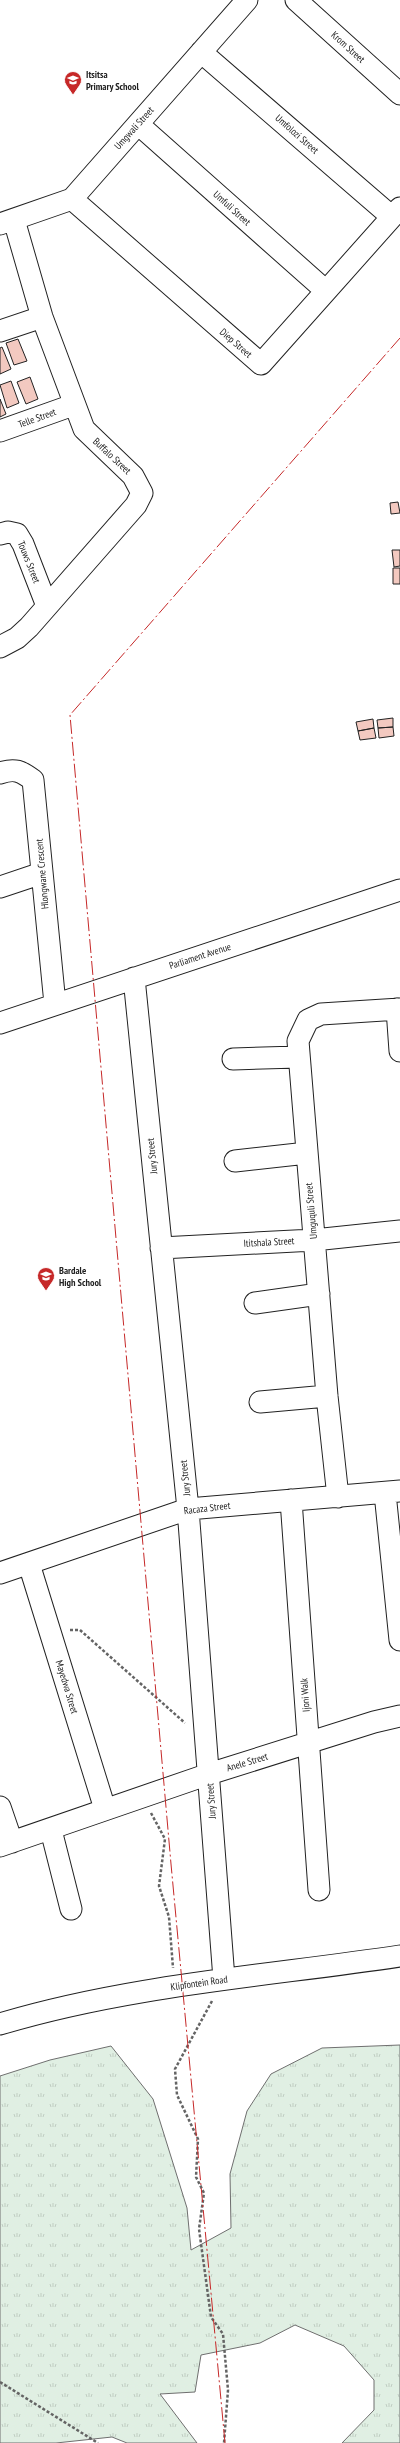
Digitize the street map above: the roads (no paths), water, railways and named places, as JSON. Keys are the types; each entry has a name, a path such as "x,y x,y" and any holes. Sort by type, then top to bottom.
{"street":[{"name":"Umgwali Street","path":"7,222 72,199 247,0"},
{"name":"Krom Street","path":"296,0 400,94"},
{"name":"Umfolozi Street","path":"201,52 396,212"},
{"name":"Umfuli Street","path":"138,124 326,291"},
{"name":"Diep Street","path":"72,199 261,364 396,212"},
{"name":"Buffalo Street","path":"0,648 17,638 47,606 136,504 142,493 133,476 99,446 84,429 73,405 7,222"},
{"path":"0,331 42,316"},
{"name":"Telle Street","path":"0,431 73,405"},
{"name":"Touws Street","path":"0,534 8,532 17,534 23,544 47,606"},
{"name":"Hlongwane Crescent","path":"0,773 12,769 22,771 33,780 56,1004"},
{"path":"0,886 42,873"},
{"name":"Parliament Avenue","path":"0,1023 400,890"},
{"name":"Jury Street","path":"134,978 188,1509 224,1980"},
{"path":"398,1009 400,1051"},
{"name":"Umguquli Street","path":"338,1497 327,1396 298,1057 298,1042 308,1020 321,1014 398,1009"},
{"path":"233,1060 298,1057"},
{"path":"235,1161 306,1153"},
{"name":"Ititshala Street","path":"161,1248 314,1240 400,1231"},
{"path":"255,1303 319,1294"},
{"path":"260,1402 327,1396"},
{"path":"393,1492 400,1640"},
{"name":"Racaza Street","path":"0,1573 188,1509 393,1492"},
{"name":"Ijoni Walk","path":"291,1500 319,1890"},
{"name":"Mayedwa Street","path":"29,1564 105,1809"},
{"name":"Anele Street","path":"6,1844 51,1830 105,1809 209,1774 309,1744 374,1722 400,1716"},
{"path":"0,1807 6,1844"},
{"path":"51,1830 71,1909"},
{"name":"Klipfontein Road","path":"0,2024 52,2008 174,1987 400,1956"}],"place":[{"name":"Itsitsa Primary School","path":"73,95"},
{"name":"Bardale High School","path":"46,1291"}]}
